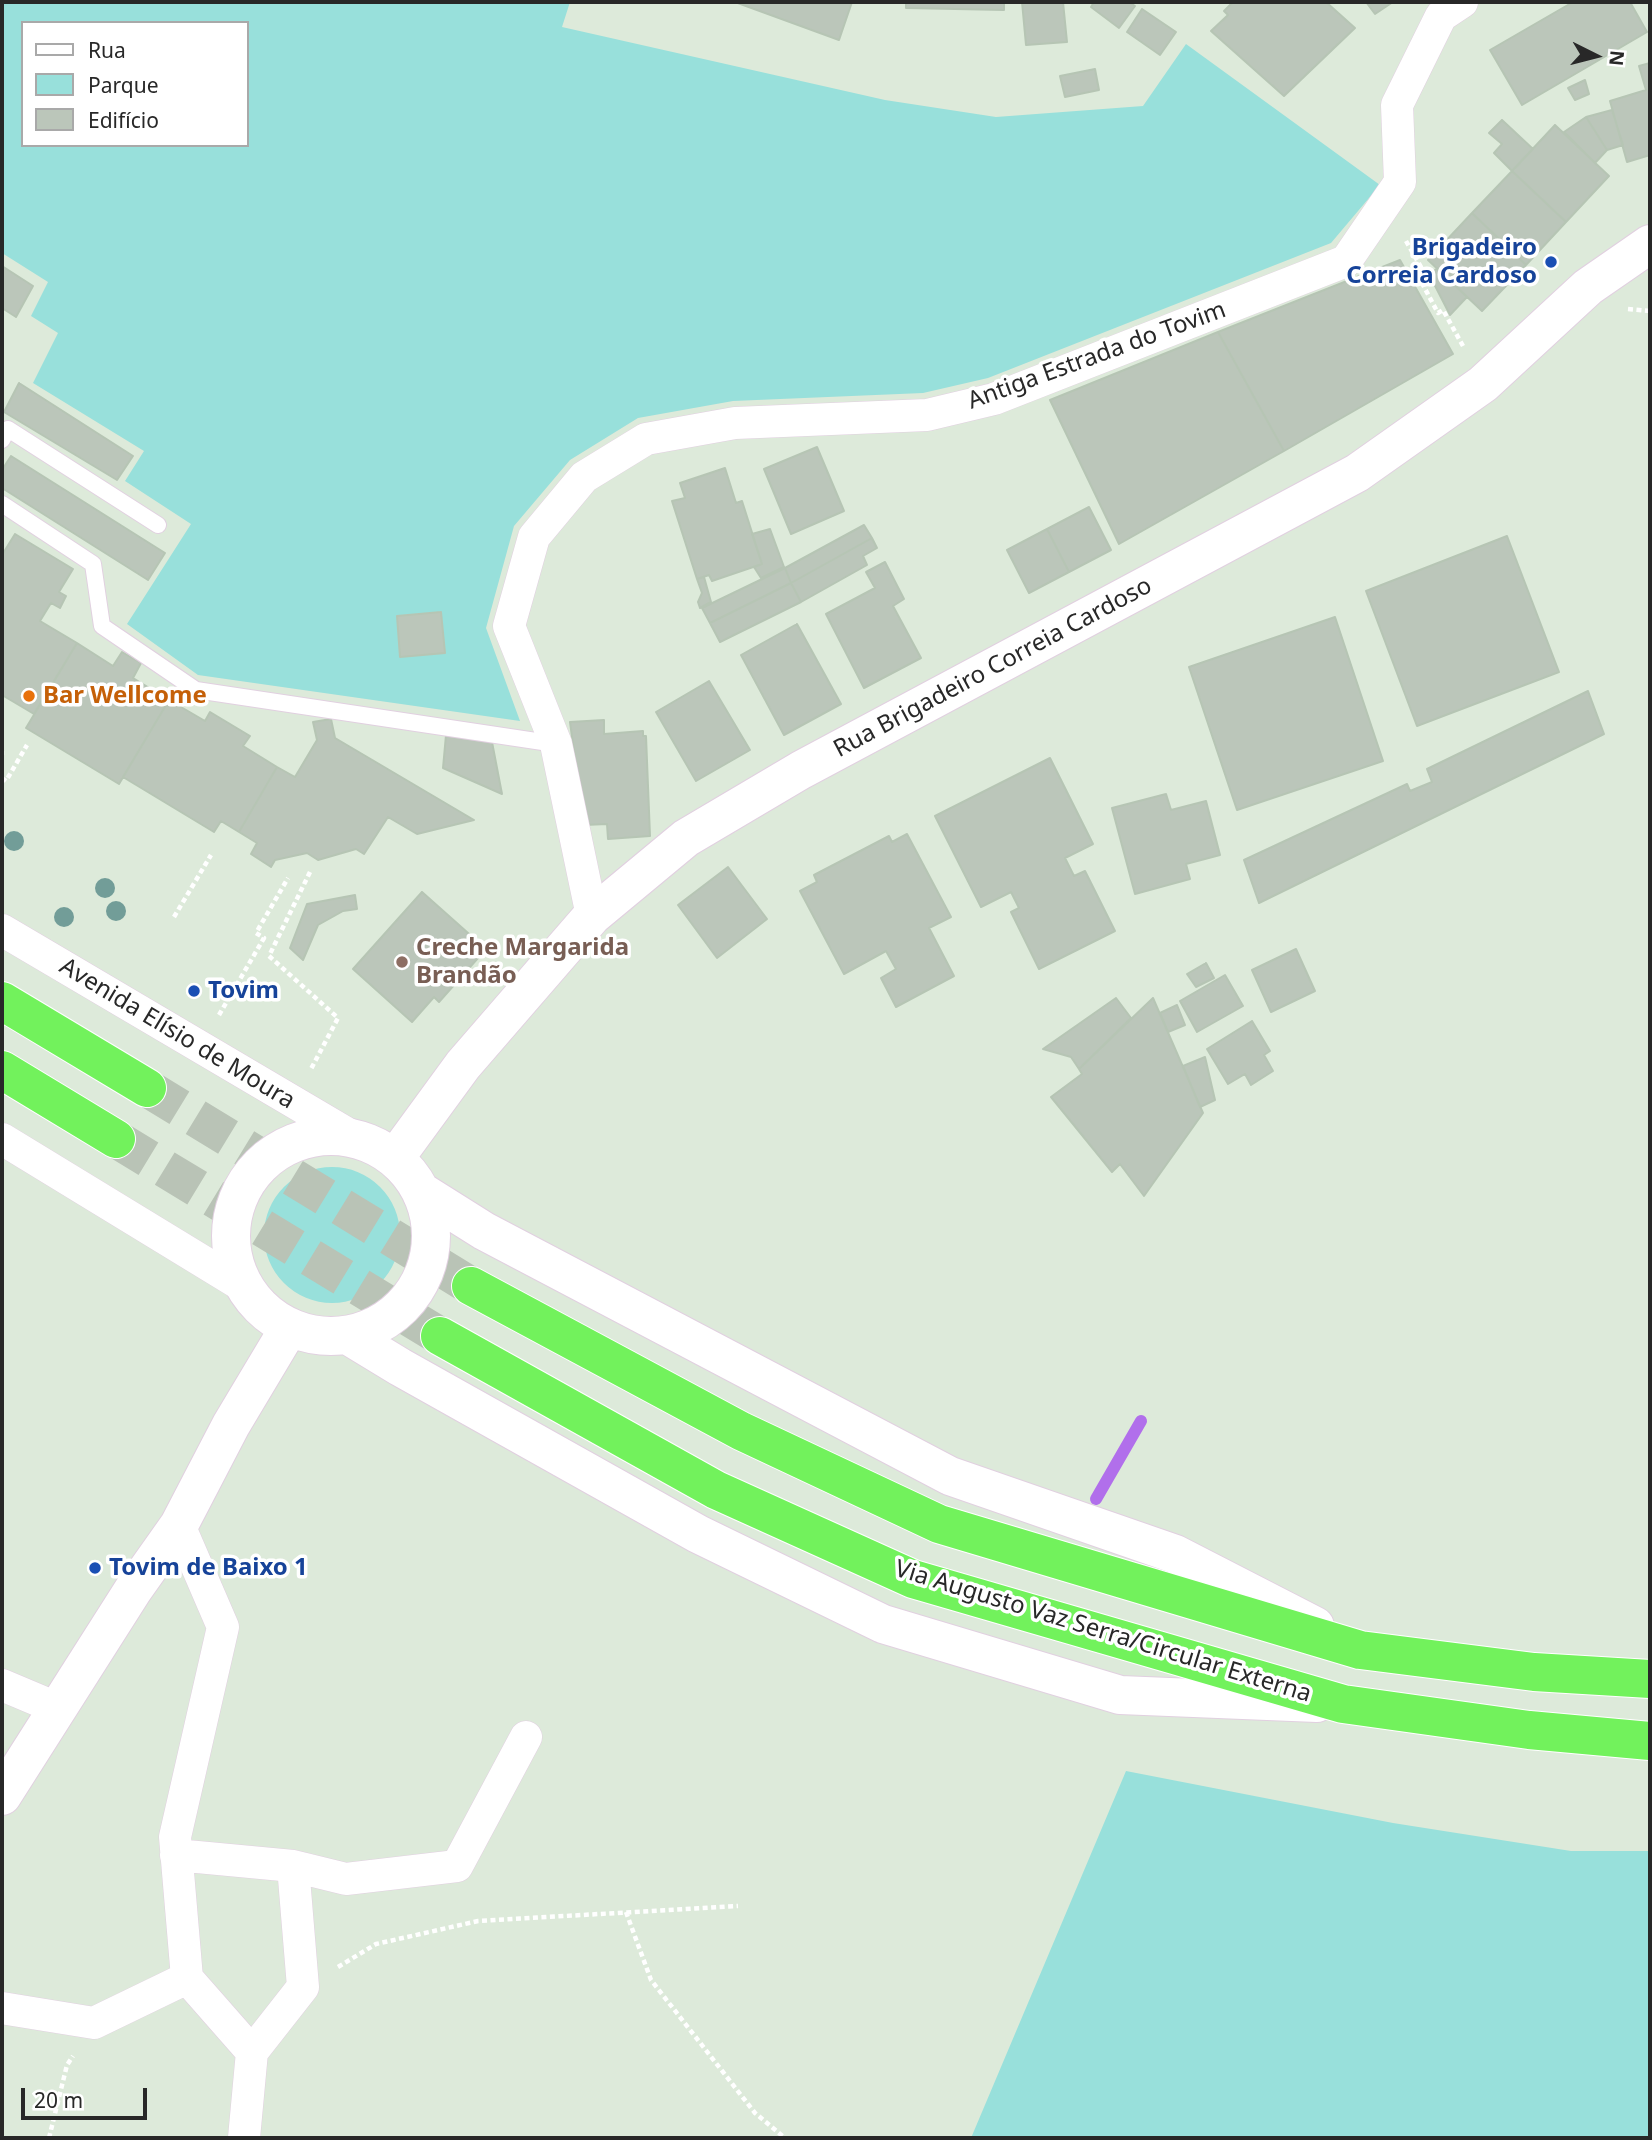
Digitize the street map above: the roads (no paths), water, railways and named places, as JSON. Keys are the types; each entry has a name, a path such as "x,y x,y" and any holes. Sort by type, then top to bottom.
{"highway":[{"path":"2,1000 147,1088"},
{"path":"2,1070 116,1139"},
{"path":"471,1286 741,1431 939,1524 1360,1650 1534,1672 1650,1679"},
{"name":"Via Augusto Vaz Serra/Circular Externa","path":"440,1336 716,1490 913,1579 1343,1704 1529,1730 1650,1741"}],"street":[{"name":"Antiga Estrada do Tovim","path":"592,916 556,744 509,626 534,537 584,477 646,439 735,423 927,415 994,399 1346,261 1400,182 1397,105 1441,16 1462,2"},
{"name":"Rua Brigadeiro Correia Cardoso","path":"394,1158 463,1065 592,916 686,838 801,770 1357,473 1483,384 1588,287 1650,244"},
{"name":"Avenida Elísio de Moura","path":"2,930 199,1049 353,1137"},
{"path":"422,1192 431,1221 431,1252 421,1282 403,1307 378,1325 349,1336 318,1337 289,1328 263,1311 243,1286 232,1255 231,1222 241,1190 261,1164 287,1144 319,1135 353,1137 394,1158 422,1192 496,1237 950,1476 1175,1553 1360,1650"},
{"path":"2,1139 243,1286"},
{"path":"2,1796 133,1590 179,1525 230,1425 289,1328"},
{"path":"349,1336 698,1534 883,1624 1120,1695 1343,1704"},
{"path":"179,1525 223,1627 175,1837 187,1978 252,2052"},
{"path":"2,1685 59,1709"},
{"path":"176,1854 293,1866 346,1879 457,1866 526,1737"},
{"path":"244,2138 252,2052 303,1987 293,1866"},
{"path":"2,2008 94,2023 187,1978"}],"lane":[{"path":"2,440 8,429 158,524"},
{"path":"2,504 93,564 102,625 196,690 556,744"}],"waterway":[{"path":"1096,1499 1141,1421"}],"tunnel":[{"path":"147,1088 471,1286"},
{"path":"116,1139 440,1336"}],"place":[{"name":"Brigadeiro Correia Cardoso","path":"1551,262"},
{"name":"Bar Wellcome","path":"29,696"},
{"name":"Creche Margarida Brandão","path":"402,962"},
{"name":"Tovim","path":"194,991"},
{"name":"Tovim de Baixo 1","path":"95,1568"}]}
